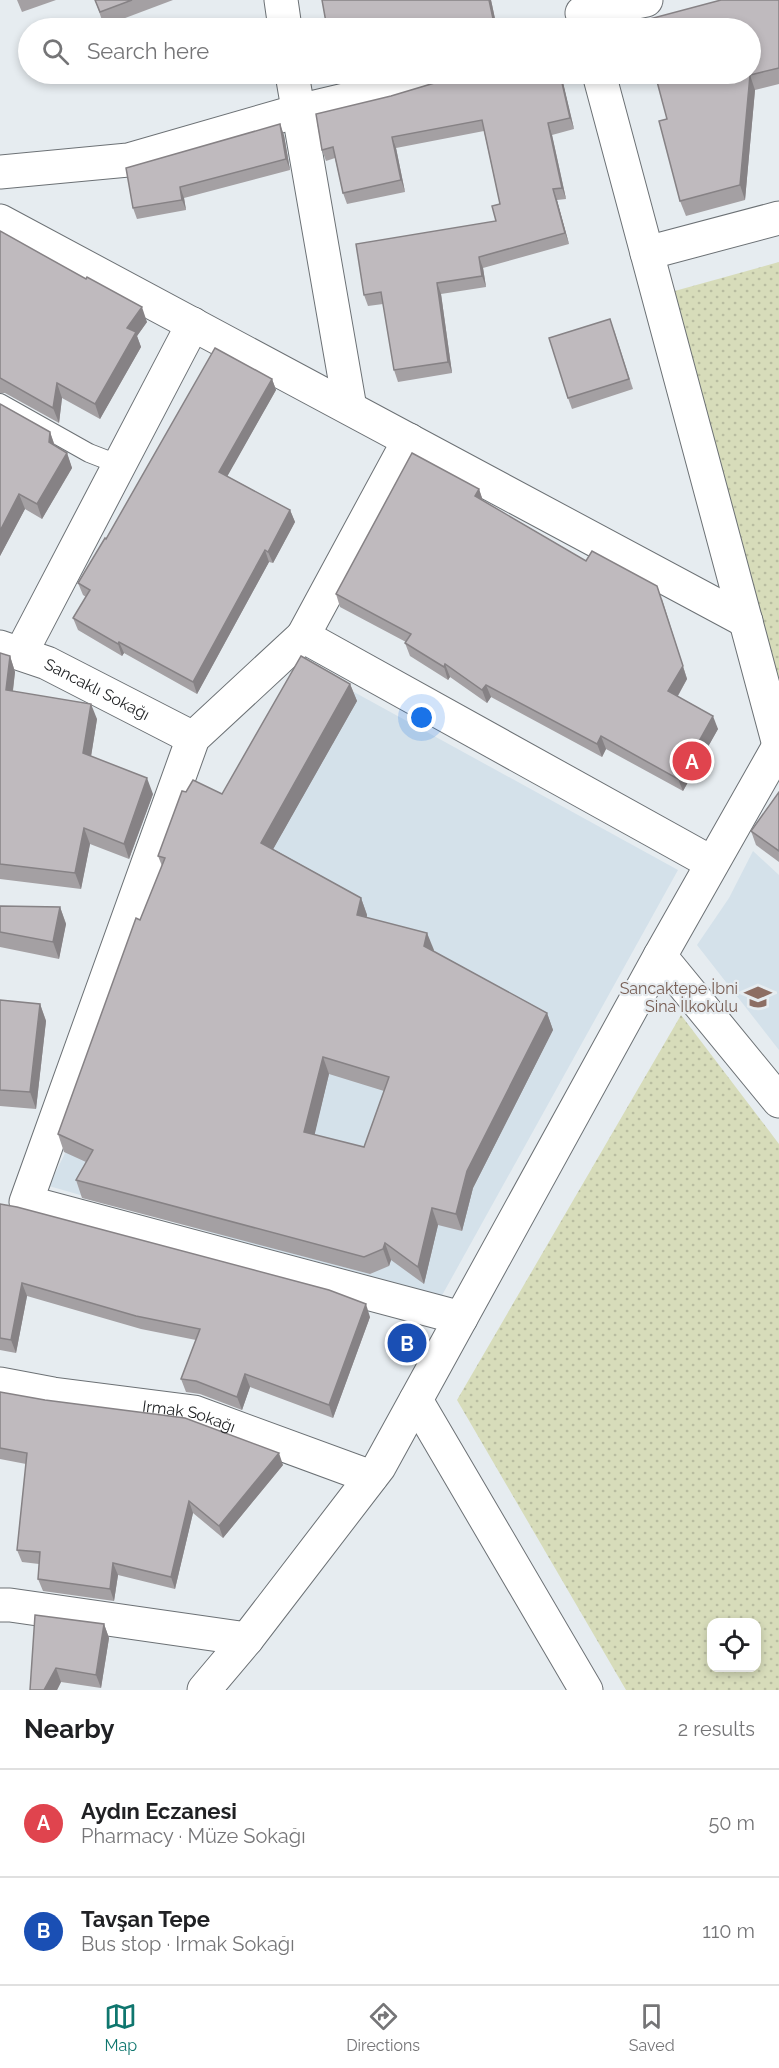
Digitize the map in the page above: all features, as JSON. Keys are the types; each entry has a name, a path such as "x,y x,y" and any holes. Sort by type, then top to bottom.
{"street":[{"path":"281,0 284,18"},
{"path":"585,18 646,0"},
{"path":"294,84 350,408"},
{"path":"0,172 128,160 298,111 407,84"},
{"path":"204,1690 247,1639 379,1467 712,862 779,745 601,84"},
{"path":"647,253 779,218"},
{"path":"0,221 746,621"},
{"path":"10,650 120,465 193,324"},
{"path":"409,440 303,636 193,738 13,1200 461,1318"},
{"path":"303,636 712,862"},
{"name":"Sancaklı Sokağı","path":"10,650 47,663 193,738"},
{"path":"660,956 779,1101"},
{"name":"Irmak Sokağı","path":"0,1384 53,1394 194,1412 371,1477"},
{"path":"416,1400 586,1690"},
{"path":"0,1605 247,1639"}],"lane":[{"path":"0,403 89,453 120,465"}],"shaded area":[{"path":"303,664 678,870 440,1299 49,1186"},
{"name":"Sancaktepe İbni Sina İlkokulu","path":"753,851 779,875 779,1050 697,945 729,898"}],"green space":[{"path":"779,262 779,676 761,708 653,297"},
{"path":"681,1015 779,1144 779,1690 626,1690 457,1400"}],"building":[{"path":"95,0 132,0 100,12"},
{"path":"322,0 489,0 493,18 325,18"},
{"path":"721,0 779,0 779,68 761,72 761,18 653,18"},
{"path":"431,84 562,84 570,118 548,123 562,188 553,189 565,233 479,257 482,276 437,283 448,362 394,370 381,292 364,295 356,244 496,221 492,206 500,204 482,120 392,137 401,180 343,193 333,147 322,150 316,114"},
{"path":"658,84 749,84 740,185 680,201 659,121 667,119"},
{"path":"280,124 286,159 180,187 182,200 133,208 126,168"},
{"path":"0,231 142,307 127,328 136,332 95,404 57,383 53,408 0,378"},
{"path":"610,319 629,379 568,398 549,338"},
{"path":"215,348 272,379 219,472 290,510 268,552 265,550 193,682 73,618 90,590 78,583 106,539"},
{"path":"0,404 50,432 49,442 67,453 37,504 19,494 0,531"},
{"path":"412,453 479,489 475,496 586,561 592,551 657,586 683,666 668,691 713,716 678,779 601,736 597,744 486,685 482,690 445,664 444,667 405,643 411,634 336,594"},
{"path":"0,653 10,656 6,690 91,704 83,753 147,778 124,844 84,828 75,873 0,864"},
{"path":"301,656 350,684 261,843 361,898 357,915 427,933 424,946 547,1013 467,1171 456,1214 432,1208 418,1267 385,1243 383,1249 364,1257 76,1180 93,1150 58,1134 136,918 140,920 165,858 158,856 182,791 186,792 193,780 222,794","holes":["323,1057 389,1077 364,1147 304,1132"]},
{"path":"779,792 779,851 751,831"},
{"path":"0,906 60,907 53,942 0,932"},
{"path":"0,1000 40,1004 30,1092 0,1090"},
{"path":"0,1204 329,1290 366,1304 329,1405 245,1374 237,1397 196,1381 181,1379 200,1329 136,1316 22,1283 11,1340 0,1338"},
{"path":"0,1392 185,1418 279,1453 219,1526 189,1501 171,1577 113,1563 110,1589 38,1579 40,1552 17,1550 27,1453 0,1448"},
{"path":"35,1615 104,1624 96,1675 56,1668 44,1690 30,1690"}],"place":[{"name":"Aydın Eczanesi","path":"692,761"},
{"name":"Sancaktepe İbni Sina İlkokulu","path":"758,997"},
{"name":"Tavşan Tepe","path":"407,1343"}]}
